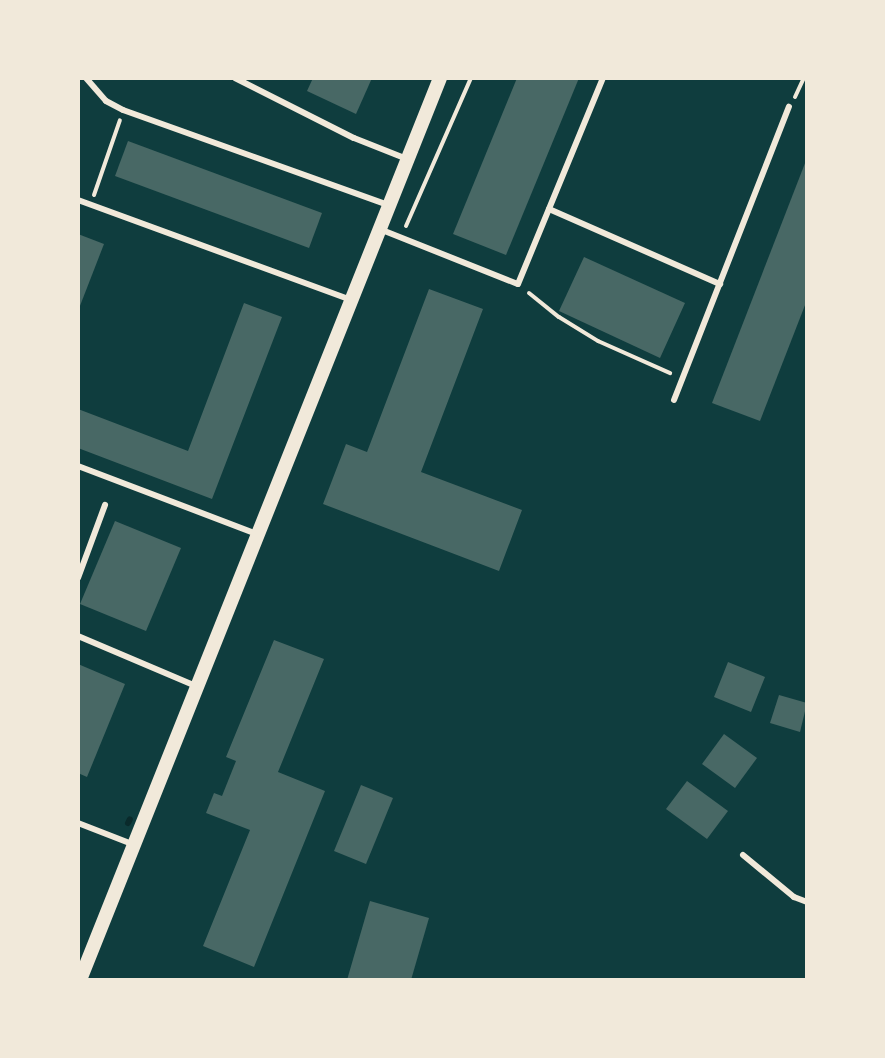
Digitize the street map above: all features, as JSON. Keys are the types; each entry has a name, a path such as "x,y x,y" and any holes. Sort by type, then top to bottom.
{"street":[{"path":"80,980 440,78"}],"lane":[{"path":"86,78 106,101 123,110 389,205"},
{"path":"235,78 354,138 407,159"},
{"path":"380,229 518,284 603,78"},
{"path":"674,400 789,107"},
{"path":"78,200 351,300"},
{"path":"549,209 720,284"},
{"path":"78,466 257,534"},
{"path":"78,578 105,505"},
{"path":"78,636 196,686"},
{"path":"78,823 132,844"},
{"path":"743,855 794,897 807,902"}],"path":[{"path":"789,107 804,78"},
{"path":"91,204 123,110"},
{"path":"518,284 559,317 598,341 682,378"}],"building":[{"path":"313,78 372,78 356,114 307,91"},
{"path":"517,78 579,78 506,255 453,234"},
{"path":"128,141 322,213 309,248 115,176"},
{"path":"807,158 807,300 760,421 712,403"},
{"path":"78,234 104,244 78,311"},
{"path":"584,257 685,303 660,358 559,311"},
{"path":"429,289 483,309 421,472 522,510 499,571 323,504 346,444 367,452"},
{"path":"244,303 282,317 212,499 78,448 78,409 188,451"},
{"path":"115,521 181,548 146,631 80,604"},
{"path":"274,640 324,659 278,772 325,791 254,967 203,946 250,830 206,813 214,793 222,796 236,761 226,757"},
{"path":"728,662 765,677 751,712 714,697"},
{"path":"78,664 125,684 87,777 78,773"},
{"path":"779,695 807,703 800,732 770,723"},
{"path":"724,734 757,758 735,788 702,764"},
{"path":"687,781 728,811 707,839 666,809"},
{"path":"361,785 393,798 366,864 334,851"},
{"path":"370,901 429,918 411,980 347,980"}],"waterway":[{"path":"128,823 130,819"}]}
